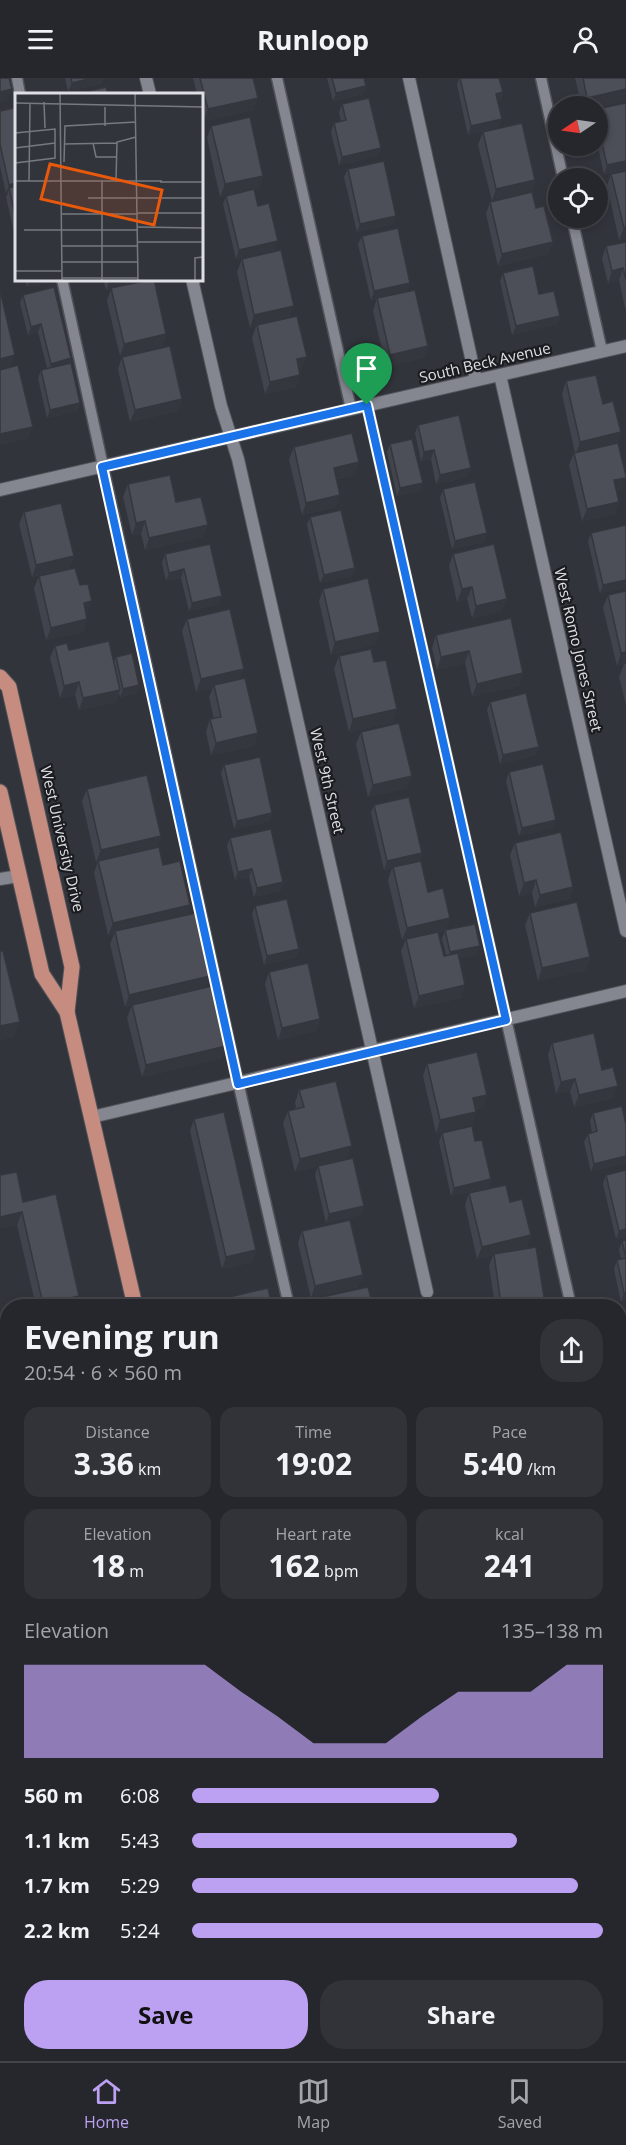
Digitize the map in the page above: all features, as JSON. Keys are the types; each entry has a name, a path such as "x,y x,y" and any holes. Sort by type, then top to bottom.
{"main road":[{"name":"West University Drive","path":"0,677 9,687 72,967 67,1012 133,1299"},
{"name":"West University Drive","path":"0,792 42,974 67,1012"}],"street":[{"path":"146,78 150,93"},
{"path":"409,78 476,381"},
{"name":"West 9th Street","path":"192,280 221,406 241,475 427,1292"},
{"name":"South Beck Avenue","path":"0,490 626,346"},
{"name":"West Romo Jones Street","path":"500,375 626,931"},
{"path":"0,879 19,876"},
{"path":"92,1117 626,991"}],"lane":[{"path":"17,78 20,93"},
{"path":"277,78 351,409"},
{"path":"541,78 561,168"},
{"path":"574,228 602,351"},
{"path":"62,280 238,1084 288,1299"},
{"path":"367,405 569,1299"}],"building":[{"path":"0,78 9,78 12,89 0,92"},
{"path":"71,78 92,78 72,83"},
{"path":"200,78 253,78 258,98 208,109"},
{"path":"332,78 364,78 366,86 336,93"},
{"path":"460,78 499,78 503,92 496,94 502,119 471,126"},
{"path":"583,78 626,78 626,89 587,96"},
{"path":"106,87 108,93 81,93"},
{"path":"369,98 381,148 342,157 334,123 346,120 342,104"},
{"path":"626,103 626,161 607,165 605,156 608,156 608,107"},
{"path":"14,108 15,114 15,183 9,185 0,144 0,111"},
{"path":"250,117 263,176 225,184 211,126"},
{"path":"522,123 535,180 496,189 483,132"},
{"path":"384,161 396,216 360,224 348,169"},
{"path":"626,171 626,227 624,228 611,174"},
{"path":"15,186 15,215 9,188"},
{"path":"254,189 258,206 269,203 278,241 239,250 226,196"},
{"path":"532,192 536,208 544,206 553,242 502,254 490,202"},
{"path":"398,228 410,283 374,291 362,236"},
{"path":"626,242 626,280 623,268 612,271 606,246"},
{"path":"281,250 294,306 254,315 242,259"},
{"path":"533,266 539,294 554,291 560,316 516,326 503,273"},
{"path":"154,280 166,334 124,344 111,288"},
{"path":"54,287 71,358 51,364 41,324 31,327 23,295"},
{"path":"0,290 15,355 0,359"},
{"path":"415,290 428,346 390,355 377,298"},
{"path":"297,316 307,357 297,359 300,375 270,382 257,325"},
{"path":"170,346 182,399 135,410 122,357"},
{"path":"71,363 80,403 50,410 41,370"},
{"path":"18,365 33,427 0,434 0,370"},
{"path":"596,375 603,404 613,401 621,432 580,442 566,381"},
{"path":"459,415 471,468 440,475 434,450 424,452 418,425"},
{"path":"352,433 359,462 334,468 340,495 306,503 294,447"},
{"path":"412,439 423,483 400,488 390,444"},
{"path":"618,443 626,476 626,478 614,480 619,502 587,509 574,453"},
{"path":"170,475 176,502 201,497 208,525 149,538 145,521 136,523 128,484"},
{"path":"475,482 487,533 455,541 443,489"},
{"path":"61,503 74,556 36,565 24,512"},
{"path":"341,510 355,568 324,575 310,517"},
{"path":"626,525 626,580 603,585 591,533"},
{"path":"210,544 222,596 192,603 184,569 169,573 165,554"},
{"path":"494,544 507,599 476,606 472,587 462,589 453,554"},
{"path":"75,568 80,585 88,584 92,601 84,603 87,619 51,628 39,576"},
{"path":"368,578 380,632 335,642 323,589"},
{"path":"626,591 626,652 621,653 608,595"},
{"path":"230,609 244,669 201,679 187,619"},
{"path":"511,618 523,673 477,684 469,651 441,657 436,635"},
{"path":"109,641 120,690 83,698 79,682 64,686 55,646 67,643 69,650"},
{"path":"371,649 374,662 386,660 397,709 353,719 339,656"},
{"path":"132,653 139,685 123,689 116,657"},
{"path":"245,678 258,733 216,743 210,719 221,717 214,685"},
{"path":"526,693 539,747 503,755 490,702"},
{"path":"399,723 412,776 373,785 361,732"},
{"path":"260,757 272,813 237,821 224,765"},
{"path":"543,764 556,820 522,828 509,772"},
{"path":"147,775 161,836 101,850 87,789"},
{"path":"409,797 422,853 387,861 374,805"},
{"path":"271,829 283,882 257,888 252,869 238,872 230,838"},
{"path":"561,832 573,887 540,895 536,880 524,883 515,843"},
{"path":"159,847 163,865 180,861 190,905 113,923 98,861"},
{"path":"421,861 428,892 443,888 450,918 407,928 393,867"},
{"path":"287,899 299,949 267,956 255,906"},
{"path":"577,902 590,957 542,968 530,913"},
{"path":"196,913 210,976 129,995 115,931"},
{"path":"475,924 480,946 450,952 445,930"},
{"path":"438,932 444,956 458,953 465,985 419,996 406,939"},
{"path":"0,951 3,951 20,1022 0,1026"},
{"path":"308,963 320,1019 282,1028 269,972"},
{"path":"212,986 226,1046 146,1065 132,1005"},
{"path":"594,1033 602,1070 613,1067 618,1086 579,1095 575,1079 561,1082 552,1043"},
{"path":"477,1052 487,1095 473,1098 476,1112 440,1120 427,1064"},
{"path":"336,1081 352,1146 300,1159 288,1111 304,1107 299,1090"},
{"path":"622,1106 626,1125 626,1156 594,1164 588,1134 597,1131 593,1113"},
{"path":"224,1112 256,1250 226,1257 194,1119"},
{"path":"472,1126 475,1141 482,1140 491,1179 454,1188 442,1133"},
{"path":"353,1158 364,1206 329,1214 318,1166"},
{"path":"626,1170 626,1229 619,1231 606,1175"},
{"path":"17,1172 23,1202 56,1194 79,1296 66,1299 42,1299 22,1212 0,1217 0,1175"},
{"path":"506,1185 510,1202 522,1199 531,1235 482,1247 469,1193"},
{"path":"350,1220 363,1275 315,1286 302,1231"},
{"path":"626,1240 626,1258 622,1241"},
{"path":"536,1247 544,1299 500,1299 494,1254"},
{"path":"626,1258 626,1293 624,1293 617,1260"},
{"path":"368,1287 371,1299 322,1299 322,1297"},
{"path":"268,1288 270,1299 221,1299"}],"route":[{"path":"367,405 506,1020 238,1084 102,467 367,405"}]}
